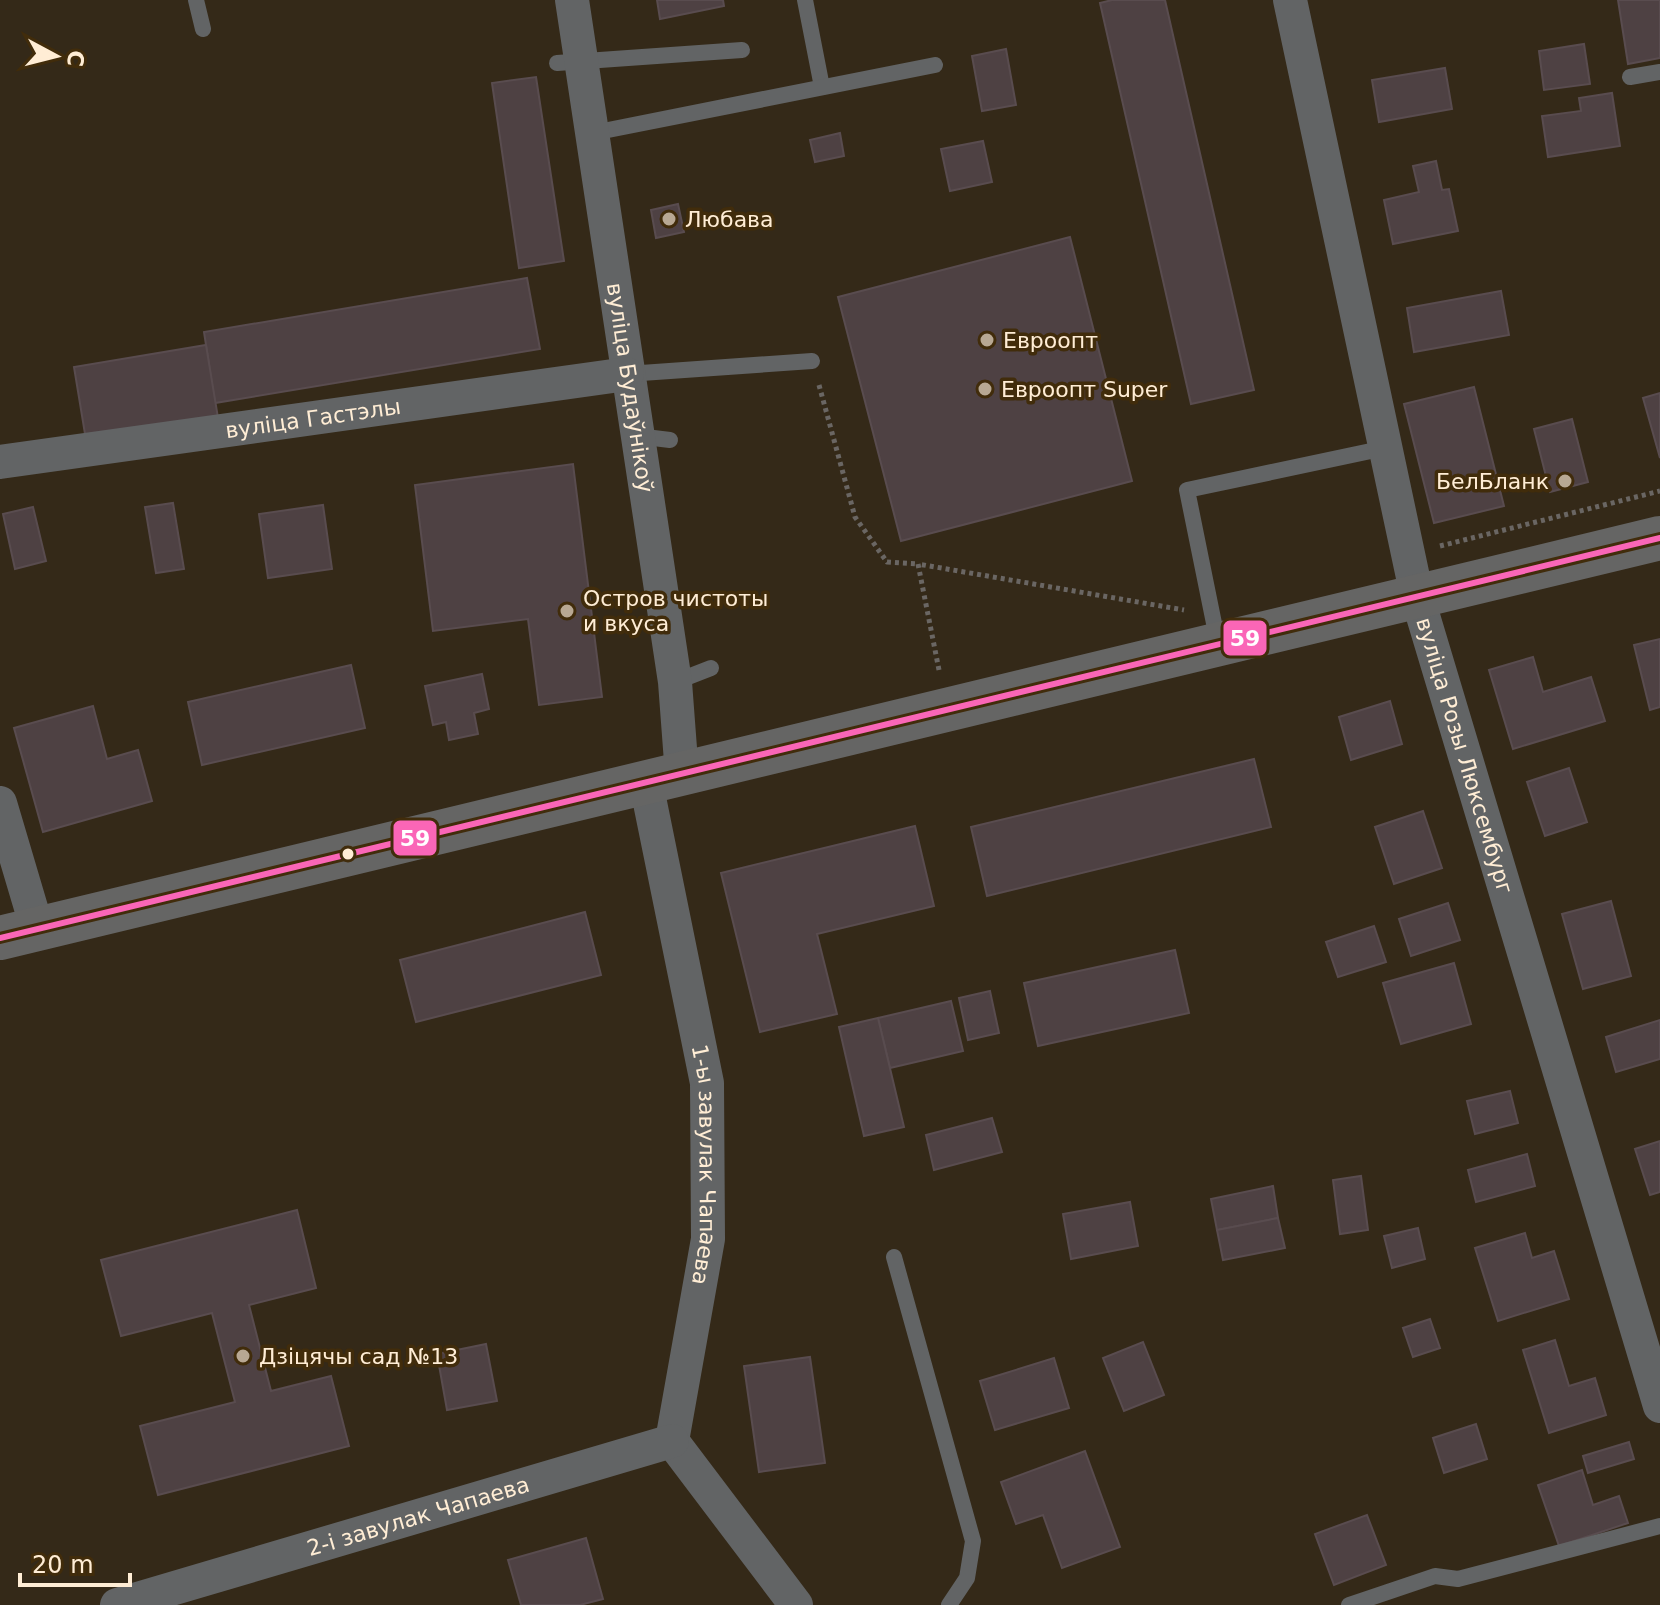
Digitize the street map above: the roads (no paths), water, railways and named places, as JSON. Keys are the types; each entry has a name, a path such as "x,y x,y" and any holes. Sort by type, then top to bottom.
{"main road":[{"path":"19,933 1660,538"}],"street":[{"name":"вуліца Будаўнікоў","path":"572,0 675,682 664,779"},
{"name":"вуліца Розы Люксембург","path":"1290,0 1417,596 1660,1406"},
{"name":"вуліца Гастэлы","path":"0,462 627,374"},
{"name":"1-ы завулак Чапаева","path":"664,779 707,1083 708,1239 672,1441"},
{"path":"0,803 19,933"},
{"path":"672,1441 796,1605"},
{"name":"2-і завулак Чапаева","path":"117,1605 672,1441"}],"lane":[{"path":"196,0 203,29"},
{"path":"805,0 822,87"},
{"path":"557,63 742,50"},
{"path":"593,133 935,65"},
{"path":"1630,77 1660,72"},
{"path":"627,374 812,361"},
{"path":"637,436 670,440"},
{"path":"1218,645 1187,490 1385,448"},
{"path":"675,682 711,668"},
{"path":"894,1257 973,1541 967,1578 949,1605"},
{"path":"1349,1605 1435,1576 1458,1579 1660,1526"}],"place":[{"name":"Любава","path":"669,219"},
{"name":"Евроопт","path":"987,340"},
{"name":"Евроопт Super","path":"985,389"},
{"name":"БелБланк","path":"1565,481"},
{"name":"Остров чистоты и вкуса","path":"567,611"},
{"name":"Дзіцячы сад №13","path":"243,1356"}]}
